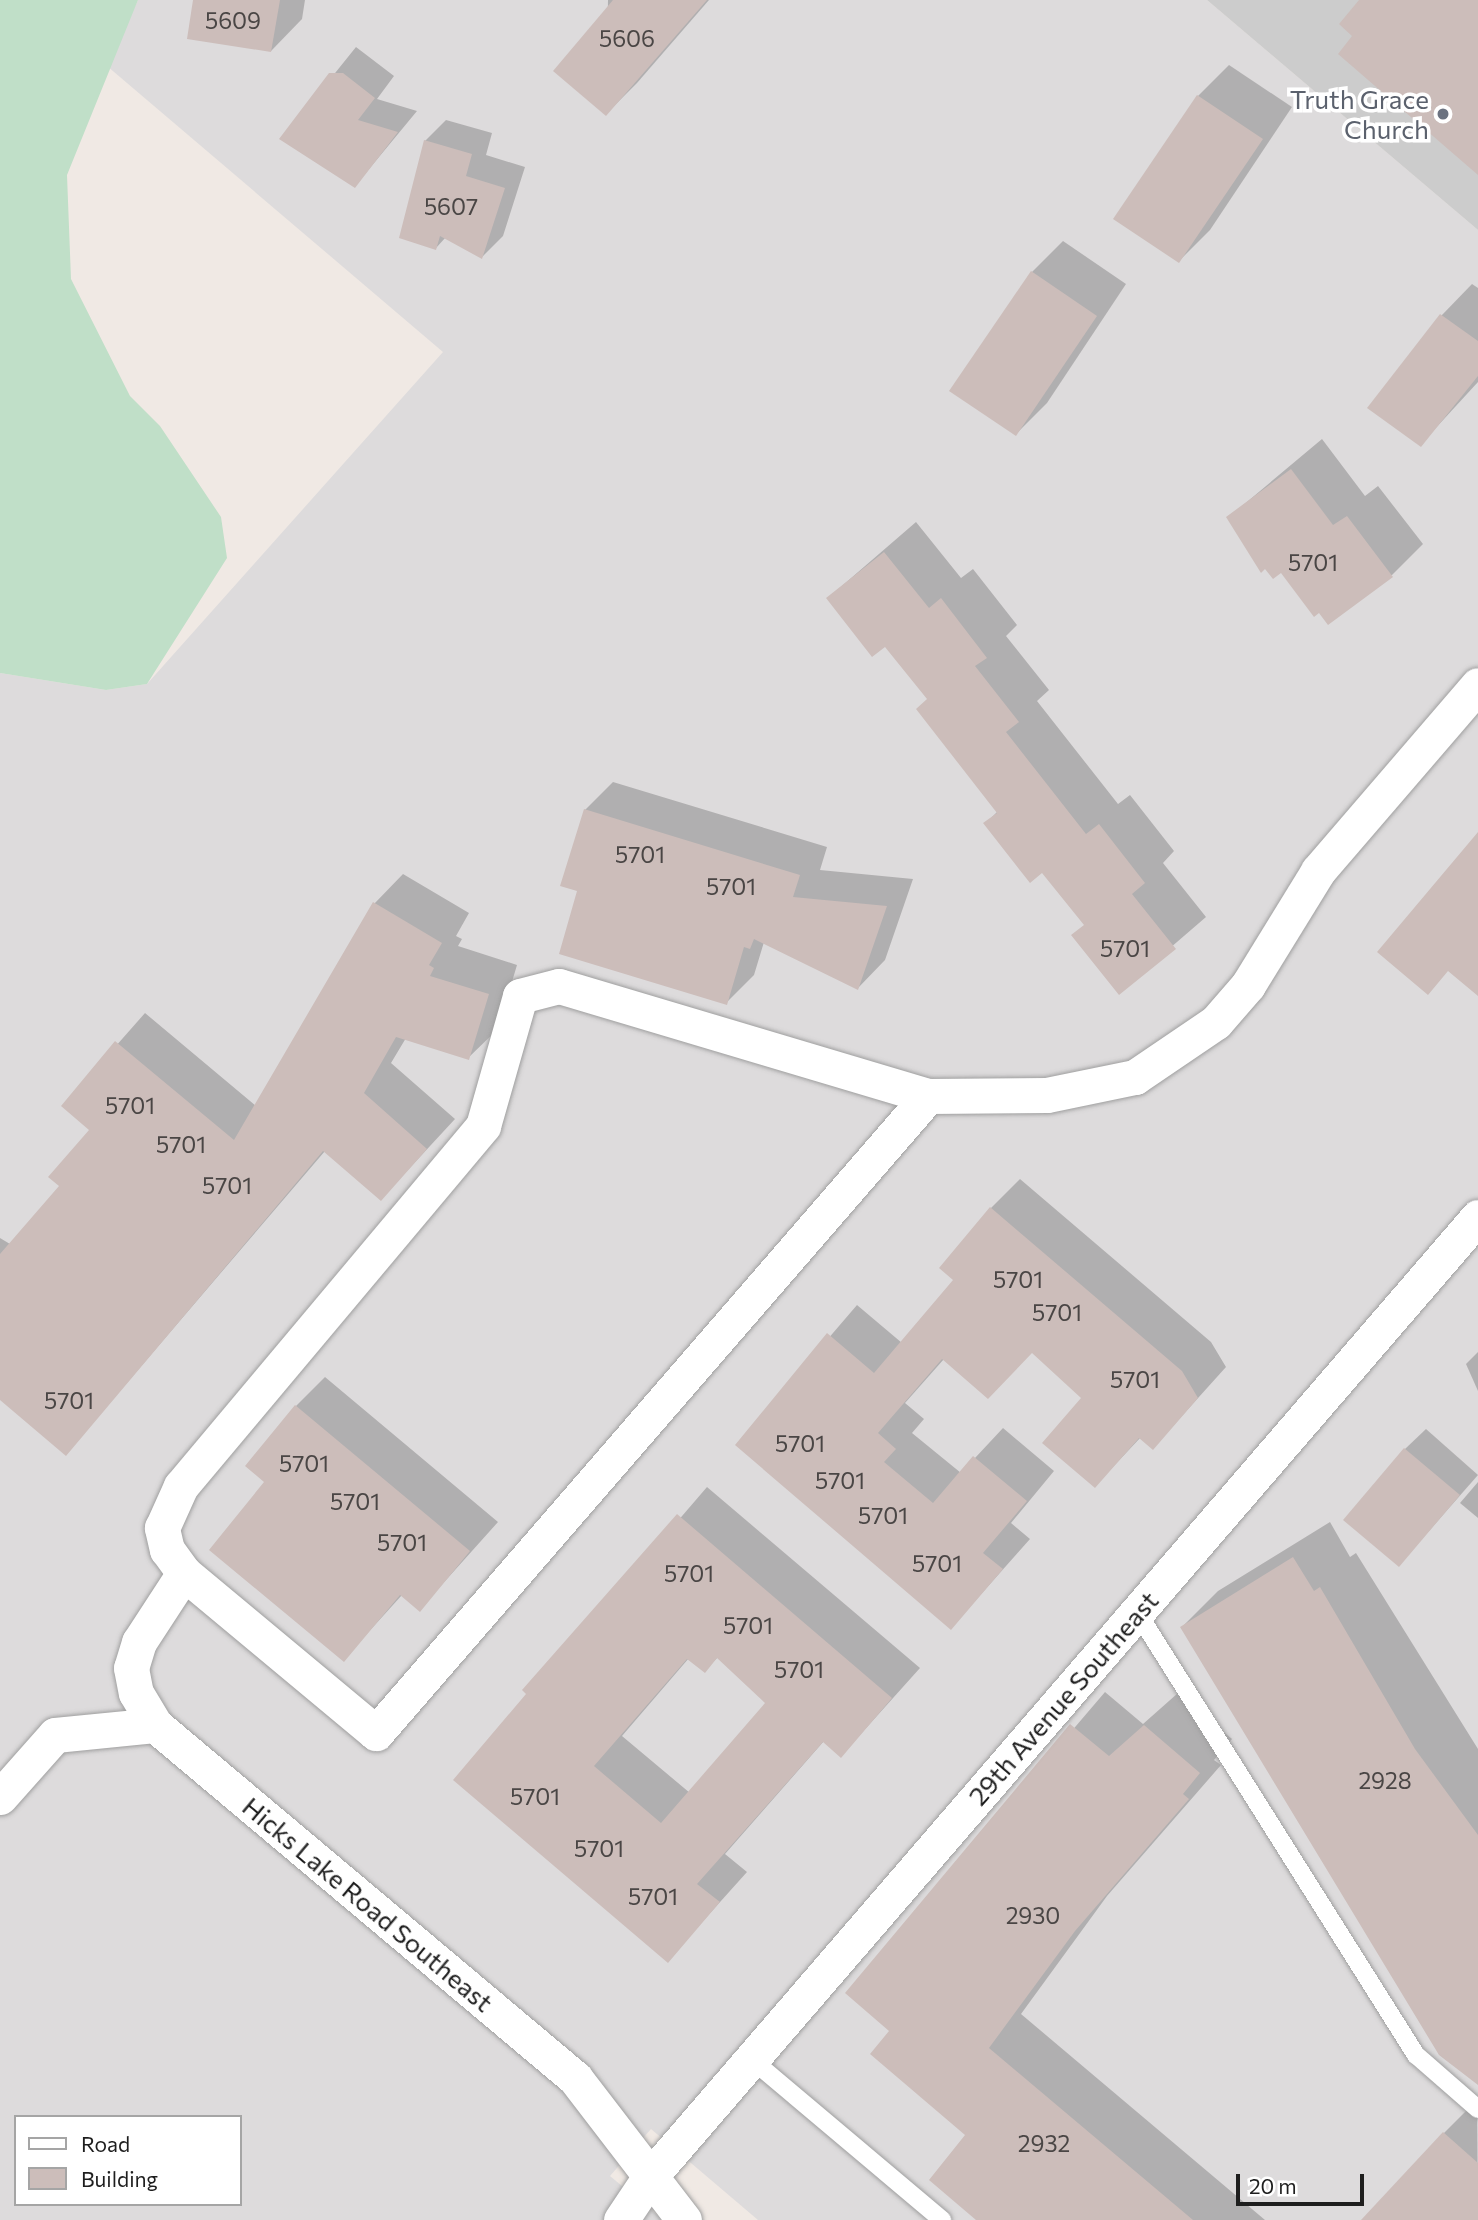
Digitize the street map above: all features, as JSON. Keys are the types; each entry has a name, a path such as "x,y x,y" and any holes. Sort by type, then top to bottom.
{"street":[{"path":"928,1096 376,1733 184,1573 164,1539 168,1504 476,1137 498,1085 520,996 559,986 928,1096 1096,1090 1177,1054 1248,985 1318,872 1478,684"},
{"name":"29th Avenue Southeast","path":"621,2220 649,2178 1478,1217"},
{"name":"Hicks Lake Road Southeast","path":"184,1573 139,1642 131,1668 136,1693 155,1725 575,2078 649,2178 684,2220"},
{"path":"0,1797 55,1735 155,1725"}],"lane":[{"path":"1137,1612 1416,2055 1478,2109"},
{"path":"751,2059 942,2220"}],"shaded area":[{"path":"138,0 1207,0 1478,230 1478,2220 758,2220 651,2129 610,2176 663,2220 0,2220 0,673 106,690 147,684 443,352 107,66"},
{"path":"1207,0 1478,0 1478,230"}],"green space":[{"path":"0,0 138,0 67,175 71,279 130,396 160,426 221,517 227,558 147,684 106,690 0,673"}],"building":[{"path":"193,0 280,0 271,52 187,39"},
{"path":"613,0 707,0 606,116 553,71"},
{"name":"Truth Grace Church","path":"1359,0 1478,0 1478,175 1338,54 1352,36 1339,24"},
{"path":"329,73 343,73 375,98 358,120 398,132 355,188 279,139"},
{"path":"1197,95 1263,139 1179,263 1113,219"},
{"path":"424,140 472,154 466,176 505,188 482,259 440,236 436,250 399,238"},
{"path":"1031,271 1097,316 1016,436 949,391"},
{"path":"1440,314 1478,341 1478,376 1421,447 1367,408"},
{"path":"1291,469 1333,525 1347,516 1393,577 1328,625 1319,613 1314,617 1281,573 1273,579 1265,569 1261,573 1226,517"},
{"path":"884,552 929,608 941,598 987,658 975,666 1019,722 1006,732 1086,834 1099,824 1145,883 1132,894 1176,949 1119,995 1071,935 1084,925 1042,873 1030,883 983,823 997,813 916,709 927,699 885,647 872,657 826,598"},
{"path":"584,809 800,875 793,897 887,906 858,990 754,939 750,949 744,947 727,1005 559,954 577,891 560,886"},
{"path":"1478,832 1478,996 1448,971 1428,995 1377,952"},
{"path":"373,902 442,943 429,965 434,968 430,976 489,994 469,1060 396,1037 364,1093 427,1149 381,1201 323,1151 66,1456 0,1400 0,1254 59,1186 48,1177 89,1130 61,1106 115,1041 234,1140"},
{"path":"990,1207 1182,1371 1198,1398 1153,1450 1139,1438 1095,1488 1042,1443 1081,1398 1032,1353 988,1399 942,1359 878,1433 896,1449 884,1462 933,1503 973,1456 1027,1501 983,1553 1003,1569 951,1630 735,1445 827,1333 874,1373 953,1280 939,1268"},
{"path":"295,1405 470,1551 420,1612 400,1595 344,1662 209,1550 264,1482 245,1466"},
{"path":"1404,1448 1460,1495 1399,1567 1343,1520"},
{"path":"677,1514 892,1698 841,1758 823,1742 697,1884 720,1902 668,1963 453,1780 526,1694 522,1690","holes":["717,1658 765,1703 661,1823 594,1766 687,1659 705,1673"]},
{"path":"1293,1557 1314,1591 1320,1587 1415,1749 1478,1835 1478,2085 1439,2055 1180,1627"},
{"path":"1070,1724 1109,1756 1144,1725 1200,1773 1183,1794 1189,1799 1075,1931 989,2048 1193,2220 976,2220 929,2180 965,2135 870,2054 889,2031 845,1993"},
{"path":"1443,2132 1478,2163 1478,2220 1361,2220"}],"place":[{"name":"Truth Grace Church","path":"1443,114"}]}
